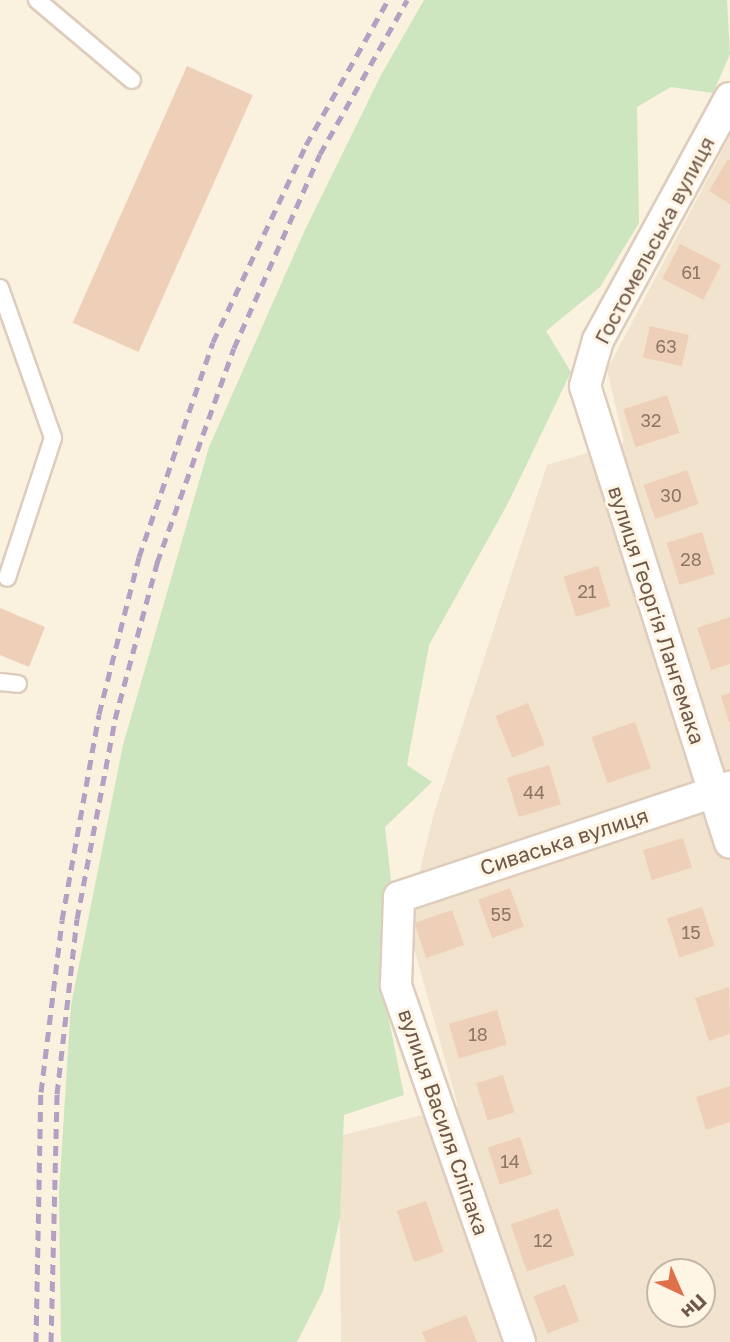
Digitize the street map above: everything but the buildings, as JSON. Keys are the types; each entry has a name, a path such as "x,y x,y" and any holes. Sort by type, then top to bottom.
{"street":[{"name":"Гостомельська вулиця","path":"585,386 598,340 730,98"},
{"name":"вулиця Георгія Лангемака","path":"585,386 722,790 730,843"},
{"name":"Сиваська вулиця","path":"399,897 722,790"},
{"name":"вулиця Василя Сліпака","path":"399,897 396,985 520,1342"}],"lane":[{"path":"37,0 132,80"},
{"path":"0,288 53,438 7,578"},
{"path":"0,682 18,684"}],"shaded area":[{"path":"730,136 730,1342 341,1342 339,1136 458,1106 407,923 434,813 547,465 624,442 607,370"}],"green space":[{"path":"424,0 727,0 730,54 713,93 671,87 637,107 639,223 600,287 546,331 571,372 507,505 429,645 407,765 432,782 385,827 392,889 385,1000 404,1095 344,1115 340,1218 323,1291 297,1342 61,1342 59,1192 71,1005 123,745 209,447 304,232 381,75"}],"railway":[{"path":"36,1342 41,1092 62,920 99,714 139,557 213,342 306,145 388,0"},
{"path":"51,1342 57,1094 77,919 115,719 157,563 234,348 320,154 407,0"}]}
